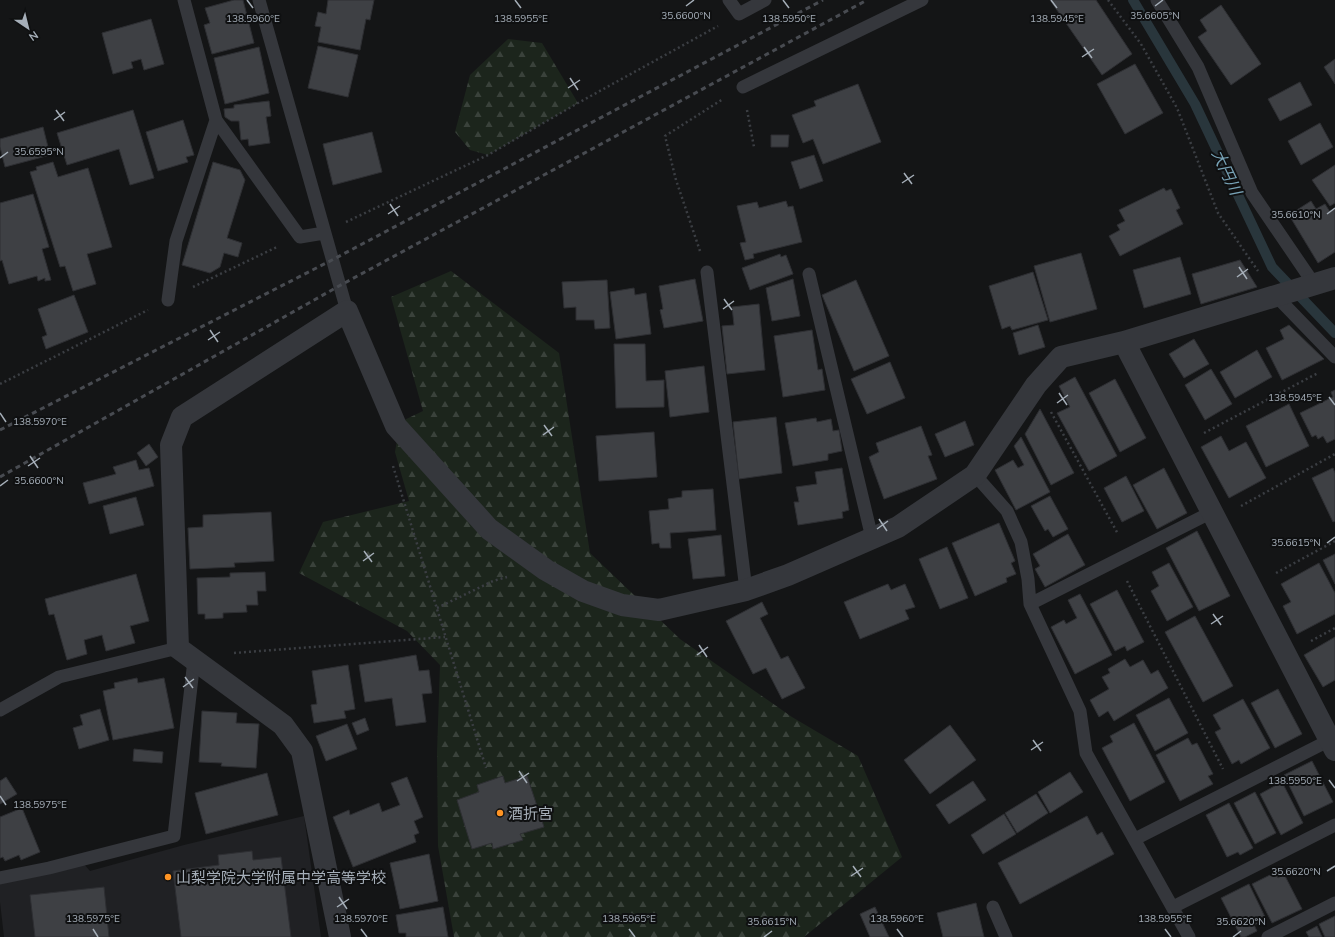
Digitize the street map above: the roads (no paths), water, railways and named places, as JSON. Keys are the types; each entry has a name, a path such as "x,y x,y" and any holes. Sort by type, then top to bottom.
{"street":[{"path":"340,937 302,751 283,725 188,655 171,445 182,417 347,312 396,426 489,529 540,566 589,594 622,605 659,610 746,590 788,575 898,526 975,475 1036,385 1061,357 1124,342 1335,278"},
{"path":"1124,342 1332,745"}],"lane":[{"path":"184,0 216,120 300,237 324,233"},
{"path":"259,0 347,312"},
{"path":"729,0 739,14 766,0"},
{"path":"743,87 922,0"},
{"path":"1157,0 1198,67 1252,193 1308,286"},
{"path":"168,300 176,241 216,120"},
{"path":"707,272 746,590"},
{"path":"809,274 872,538"},
{"path":"1279,295 1335,357"},
{"path":"975,475 1006,511 1021,542 1028,580 1030,604 1080,711 1086,753 1189,937"},
{"path":"1030,604 1122,557 1214,516"},
{"path":"0,710 59,677 188,655 174,836 49,868 0,878"},
{"path":"1135,839 1233,789 1332,745"},
{"path":"1173,907 1335,825"},
{"path":"1268,937 1335,903"},
{"path":"993,908 1006,937"}],"waterway":[{"name":"大円川","path":"1133,0 1195,104 1272,267 1335,333"}],"railway":[{"path":"0,430 332,260 823,0"},
{"path":"0,477 339,286 867,0"}],"place":[{"name":"酒折宮","path":"500,813"},
{"name":"山梨学院大学附属中学高等学校","path":"168,877"}]}
